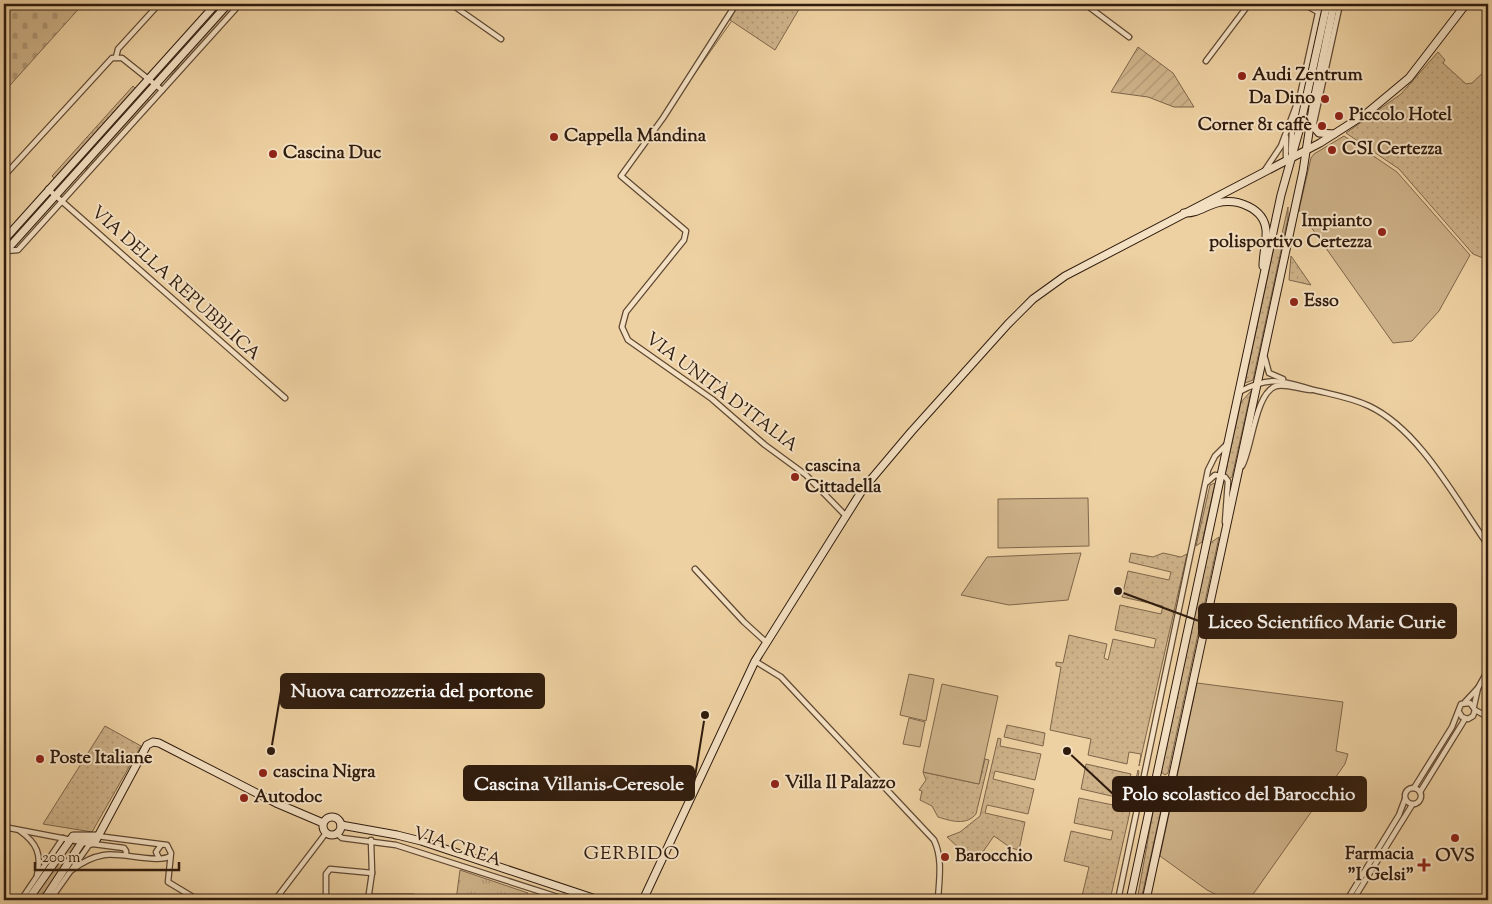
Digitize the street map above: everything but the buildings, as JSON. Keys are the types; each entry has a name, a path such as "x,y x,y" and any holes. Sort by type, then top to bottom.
{"street":[{"path":"116,57 118,49 159,4"},
{"path":"4,240 216,4"},
{"path":"4,252 228,4"},
{"path":"4,252 18,250 240,4"},
{"path":"452,4 501,39"},
{"name":"VIA UNITÀ D'ITALIA","path":"736,4 668,110 621,176 686,231 684,240 623,319 622,327 628,340 705,394 765,445 806,475 845,515"},
{"path":"1085,4 1129,37"},
{"path":"1206,61 1249,4"},
{"path":"1304,4 1318,12"},
{"path":"1130,900 1289,158 1292,132 1320,4"},
{"path":"1289,158 1299,131 1327,4"},
{"path":"1146,900 1295,207 1334,4"},
{"path":"1306,149 1313,126 1340,4"},
{"path":"643,900 755,661 845,515 882,464 1033,299 1064,276 1334,134 1380,104 1402,85 1466,4"},
{"path":"4,176 112,58 116,57 126,61 147,80 162,90"},
{"path":"1264,171 1281,146 1299,98"},
{"path":"1313,126 1319,133 1334,134"},
{"path":"1287,131 1289,158"},
{"name":"VIA DELLA REPUBBLICA","path":"48,189 285,398"},
{"path":"1184,213 1194,214 1213,204 1229,201 1244,204 1255,211 1266,229 1263,250 1263,278"},
{"path":"1267,339 1265,361 1269,373 1275,377 1308,385 1317,391"},
{"path":"1239,392 1257,382 1281,381 1362,403 1387,416 1402,428 1421,449 1488,546"},
{"path":"1238,474 1249,451 1258,412 1268,393 1279,386 1317,391"},
{"path":"1118,900 1211,463 1228,443"},
{"path":"1207,483 1212,476 1221,476 1228,481 1229,486 1225,510 1226,530"},
{"path":"695,569 744,622 766,642"},
{"path":"755,661 781,677 934,840 938,848 940,868 938,900"},
{"path":"1349,900 1399,815 1406,791 1414,788 1452,727 1460,706 1486,680 1488,670"},
{"path":"1349,900 1412,804 1419,801 1420,792 1456,729 1465,719 1472,717 1478,688"},
{"path":"1465,702 1488,717"},
{"path":"1459,712 1465,719"},
{"path":"50,900 87,847 93,844 147,745 154,742 293,812 323,823"},
{"path":"1155,782 1171,785"},
{"path":"1414,788 1420,792"},
{"path":"1405,799 1412,804"},
{"path":"274,900 326,833 339,829 339,820 332,816 323,823"},
{"path":"323,823 326,833"},
{"path":"4,827 124,848 126,855"},
{"path":"16,829 33,841 37,847 39,859 35,880"},
{"name":"VIA CREA","path":"339,829 372,830 429,844 599,900"},
{"name":"VIA CREA","path":"339,829 346,838 371,840 410,849 567,900"},
{"path":"21,900 66,838 81,835 169,847 167,858 170,884 198,900"},
{"path":"28,900 66,838"},
{"path":"371,840 372,873 369,899 413,897 420,900"},
{"path":"44,900 82,842"},
{"path":"159,858 156,852 161,845"},
{"path":"69,872 86,861 104,855 167,858"},
{"path":"326,900 326,874 330,869 372,873"},
{"name":"VIA CREA","path":"577,894 586,900"}],"green space":[{"path":"4,4 83,4 4,92"},
{"path":"232,4 237,4 167,81 189,51"},
{"path":"738,4 802,4 775,50 730,20"},
{"path":"1138,47 1173,73 1194,107 1174,107 1148,97 1111,92"},
{"path":"1438,52 1445,60 1443,63 1466,84 1472,83 1488,68 1488,260 1473,254 1399,169 1346,133 1401,94"},
{"path":"133,86 136,89 55,179 52,176"},
{"path":"147,98 149,101 84,174 90,161"},
{"name":"Impianto polisportivo Certezza","path":"1344,136 1397,172 1470,255 1439,311 1412,341 1393,343 1299,210 1311,158 1314,154"},
{"path":"1288,207 1288,218 1253,380 1245,383 1276,238 1281,238"},
{"path":"1291,256 1311,285 1289,280"},
{"path":"1251,391 1232,477 1229,479 1225,475 1241,402"},
{"path":"1215,483 1202,542 1196,546 1210,485"},
{"path":"1088,498 1089,546 998,548 998,499"},
{"path":"1219,537 1168,773 1165,775 1161,772 1210,543"},
{"path":"1081,553 1068,600 1009,605 961,595 987,557"},
{"path":"1131,553 1153,557 1163,553 1181,557 1187,554 1139,766 1141,754 1129,752 1127,764 1088,755 1091,739 1050,730 1061,667 1056,666 1056,662 1063,663 1069,635 1107,644 1104,658 1108,660 1113,639 1154,648 1156,639 1115,630 1120,605 1161,614 1163,606 1122,597 1128,571 1169,580 1171,572 1129,562"},
{"path":"909,674 934,679 926,721 900,715"},
{"path":"1197,683 1343,702 1336,751 1348,754 1345,764 1249,900 1227,900 1207,890 1160,856"},
{"path":"942,684 998,696 979,784 923,772"},
{"path":"909,718 925,722 920,747 903,744"},
{"path":"1007,725 1045,733 1043,746 1004,737"},
{"path":"105,726 141,746 92,832 43,824"},
{"path":"998,738 1001,739 1000,746 1041,754 1035,780 995,771 993,779 1034,789 1028,814 987,805 985,813 1025,822 1019,850 1011,848 994,836 975,863 947,837 960,832 980,816"},
{"path":"985,759 989,760 976,814 972,818 958,822 938,817 932,806 920,800 922,791 919,790 926,780 923,772 979,784"},
{"path":"1086,764 1131,774 1125,799 1131,801 1138,770 1139,772 1110,900 1081,900 1089,867 1064,861 1071,831 1111,840 1113,831 1074,823 1079,798 1118,806 1120,798 1081,789"},
{"path":"1162,788 1165,792 1141,900 1137,900 1157,790"},
{"path":"71,842 75,845 75,848 40,900 31,900"},
{"path":"460,870 528,893 526,900 456,900"}],"waterway":[{"path":"684,89 731,22"}],"place":[{"name":"Audi Zentrum","path":"1242,76"},
{"name":"Da Dino","path":"1325,99"},
{"name":"Piccolo Hotel","path":"1339,116"},
{"name":"Corner 81 caffè","path":"1322,126"},
{"name":"Cappella Mandina","path":"554,137"},
{"name":"CSI Certezza","path":"1332,150"},
{"name":"Cascina Duc","path":"273,154"},
{"name":"Impianto polisportivo Certezza","path":"1382,232"},
{"name":"Esso","path":"1294,302"},
{"name":"cascina Cittadella","path":"795,477"},
{"name":"Liceo Scientifico Marie Curie","path":"1118,591"},
{"name":"Cascina Villanis-Ceresole","path":"705,715"},
{"name":"Nuova carrozzeria del portone","path":"271,751"},
{"name":"Polo scolastico del Barocchio","path":"1067,751"},
{"name":"Poste Italiane","path":"40,759"},
{"name":"cascina Nigra","path":"263,773"},
{"name":"Villa Il Palazzo","path":"775,784"},
{"name":"Autodoc","path":"244,798"},
{"name":"OVS","path":"1455,838"},
{"name":"Barocchio","path":"945,857"},
{"name":"Farmacia \"I Gelsi\"","path":"1424,865"}],"district":[{"name":"GERBIDO","path":"632,854"}]}
